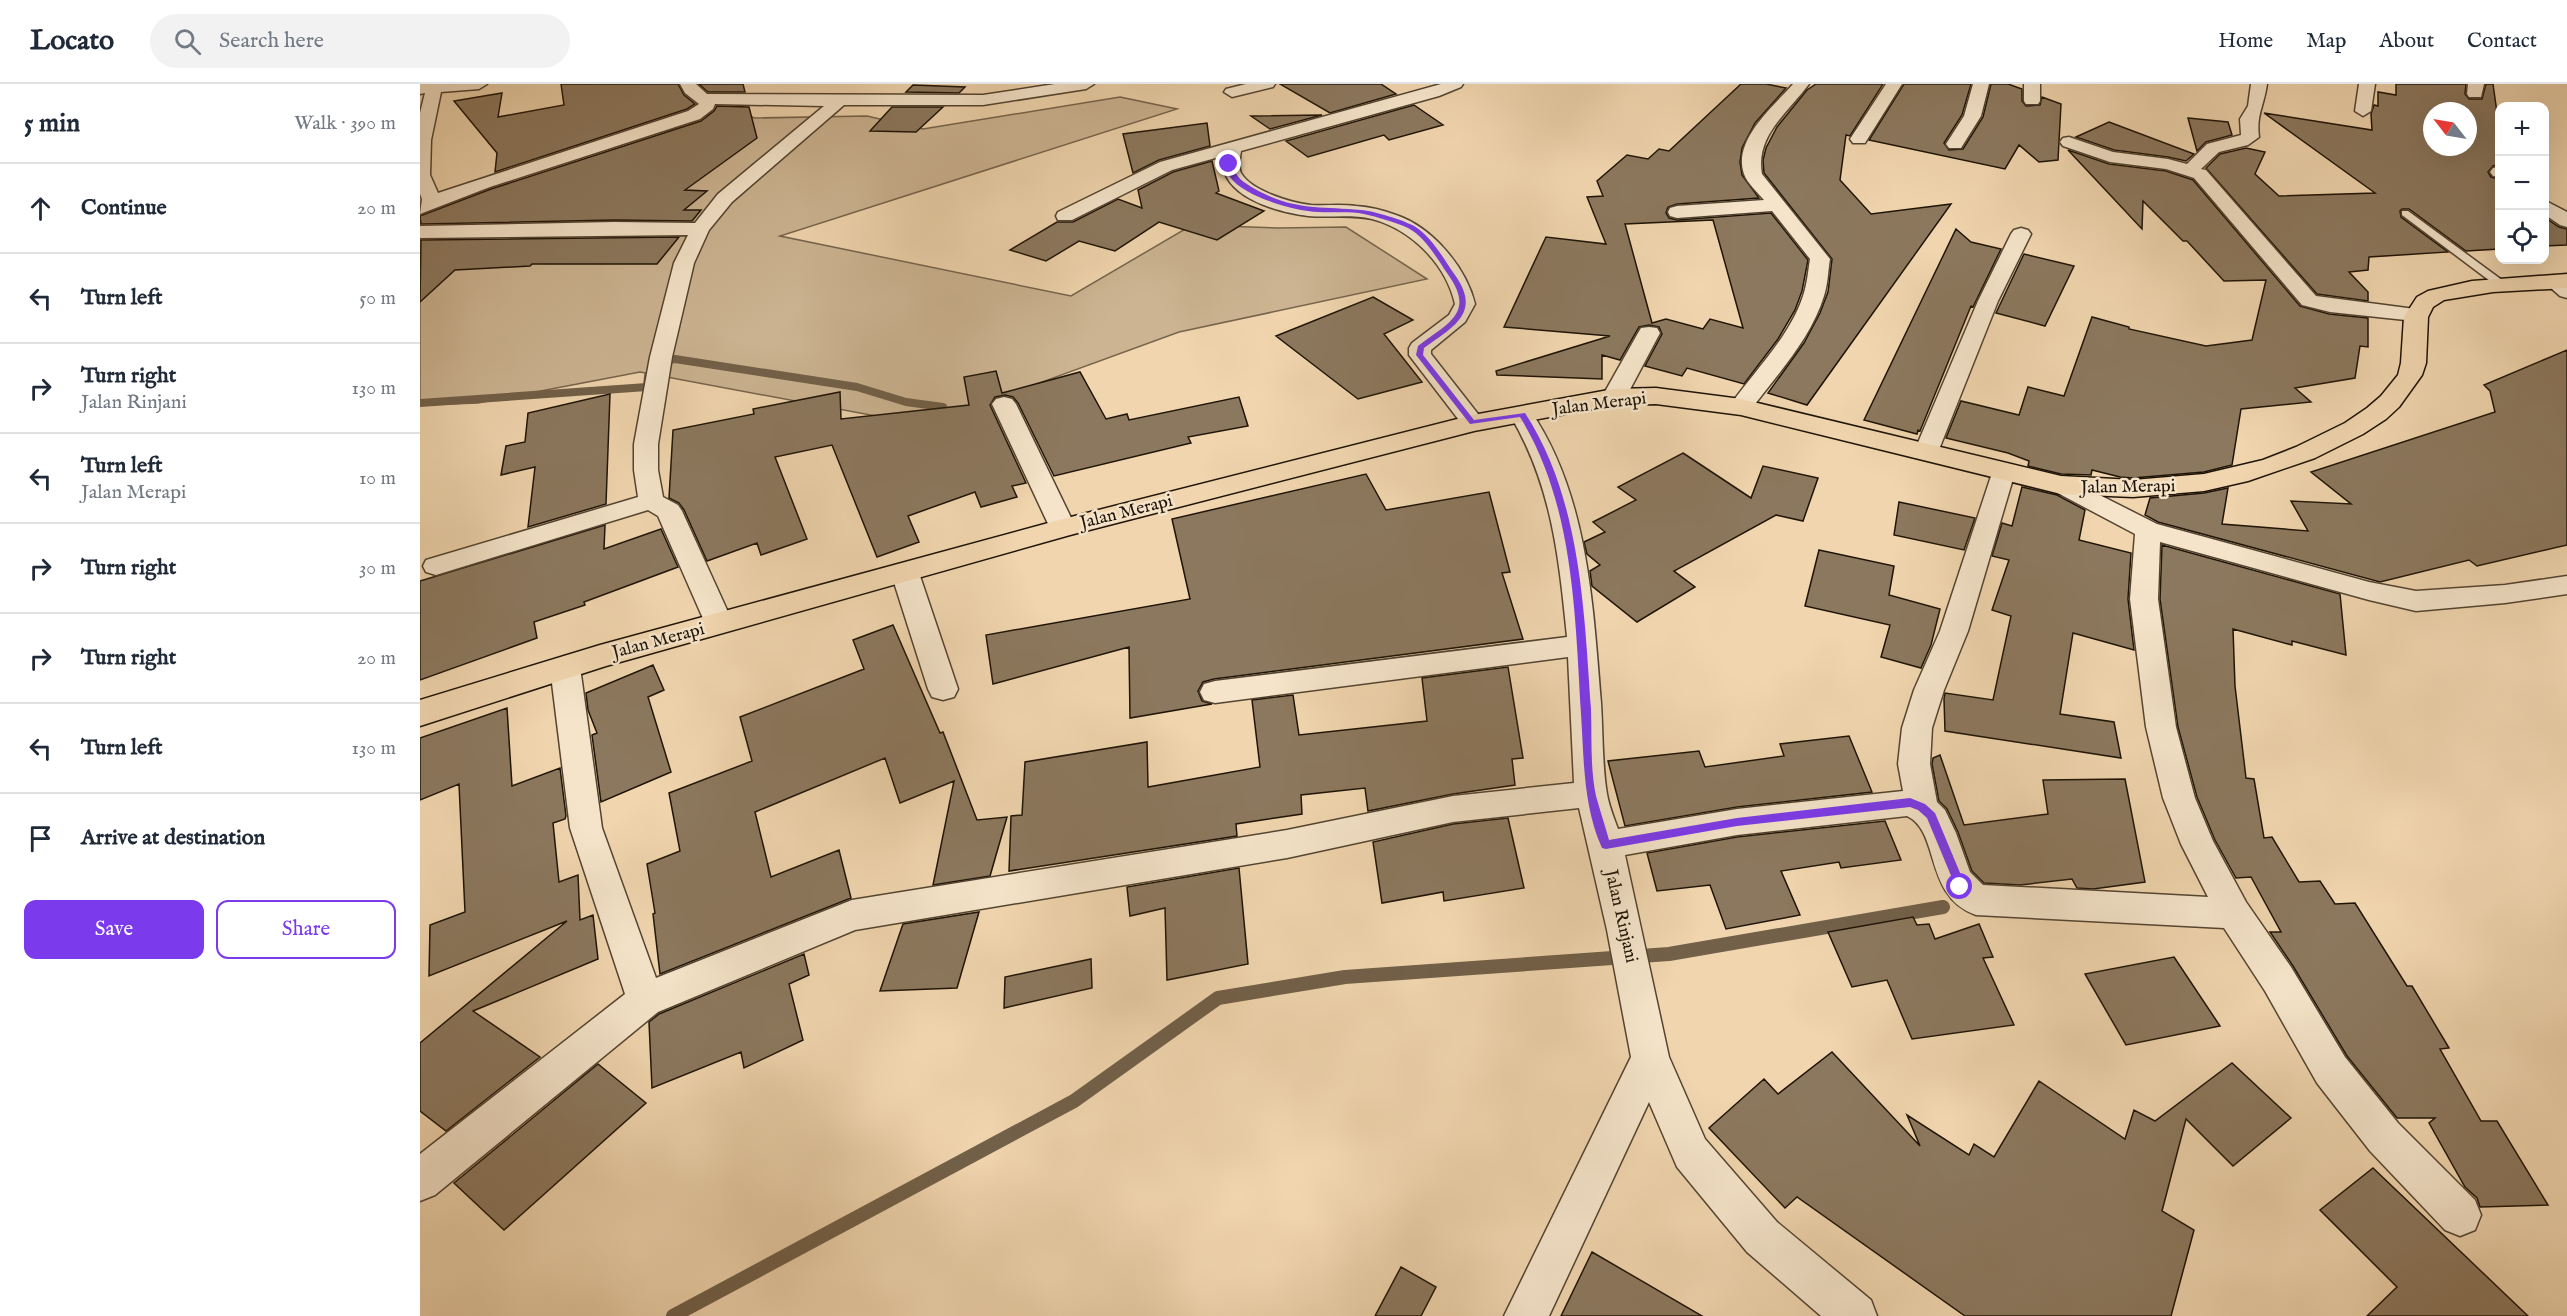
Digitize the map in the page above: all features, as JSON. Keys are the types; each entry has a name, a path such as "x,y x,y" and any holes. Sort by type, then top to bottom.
{"main road":[{"path":"2415,315 2425,302 2444,293 2502,285 2563,285"},
{"name":"Jalan Merapi","path":"420,713 565,667 1063,528 1473,423 1614,397 1656,396 1741,407 2061,485 2103,490 2148,490 2198,484 2293,460 2366,422 2395,396 2412,372 2415,315"}],"street":[{"path":"479,84 427,88 421,175 426,205 685,118 707,106 707,102 691,90 688,84"},
{"path":"703,99 753,101 983,100 1086,84"},
{"path":"1232,92 1267,84"},
{"path":"1065,216 1166,166 1388,106 1455,84"},
{"path":"1741,407 1796,331 1812,299 1820,259 1753,175 1749,163 1752,151 1767,124 1801,84"},
{"path":"1859,139 1894,84"},
{"path":"1956,144 1971,122 1980,99 1981,84"},
{"path":"2191,170 2216,146 2242,142 2250,137 2248,119 2256,106 2259,84"},
{"path":"2363,111 2367,84"},
{"path":"651,501 646,471 646,444 660,362 684,263 700,229 725,198 842,99"},
{"path":"2069,142 2110,157 2168,164 2191,170 2205,180 2309,301 2330,306 2415,315"},
{"path":"1233,147 1229,164 1232,176 1274,202 1315,211 1348,210 1378,215 1410,227 1426,239 1460,286 1464,304 1458,318 1420,348 1420,355 1473,423"},
{"path":"1677,212 1776,205"},
{"path":"2549,208 2567,221"},
{"path":"420,232 614,228 700,229"},
{"path":"1926,452 1988,301 2021,234"},
{"path":"1614,397 1649,333"},
{"path":"1004,404 1063,528"},
{"name":"Jalan Rinjani","path":"1522,415 1536,438 1557,493 1571,547 1582,645 1591,795 1606,845 1650,1058 1691,1153 1762,1237 1856,1316"},
{"path":"1922,807 1914,764 1917,728 1929,690 1954,632 2002,472"},
{"path":"2061,485 2148,530 2369,591 2422,602 2567,585"},
{"path":"436,566 651,501 669,511 719,623"},
{"path":"2148,530 2144,599 2161,727 2179,798 2198,844 2234,913 2278,980 2331,1071 2384,1137 2460,1215"},
{"path":"905,573 944,689"},
{"path":"1215,692 1582,645"},
{"path":"565,667 586,828 645,1000"},
{"path":"420,1180 645,1000 852,915 1287,844 1453,809 1591,795"},
{"path":"1606,845 1737,822 1904,802 1922,807 1931,816 1960,887 1969,897 1976,900 2234,913"},
{"path":"1526,1316 1650,1058"}],"lane":[{"path":"2405,213 2502,285"}],"shaded area":[{"path":"1120,97 1177,109 780,236 1071,296 1192,225 1278,228 1346,227 1427,279 1179,332 924,425 640,372 478,403 420,405 420,202 498,176 558,197 652,138 724,108 755,118 867,116 923,129"}],"building":[{"path":"561,84 678,84 684,95 695,104 687,109 495,172 497,153 454,101 502,93 498,117 564,105"},
{"path":"699,84 743,84 745,92 708,92"},
{"path":"1280,84 1381,84 1396,94 1330,113"},
{"path":"1741,84 1766,84 1786,88 1755,123 1742,148 1740,162 1742,175 1759,198 1677,204 1668,207 1666,213 1669,218 1677,220 1771,213 1808,260 1802,291 1795,310 1778,339 1744,384 1687,368 1682,376 1645,366 1662,334 1659,327 1649,325 1639,327 1620,360 1602,355 1602,379 1497,375 1496,371 1610,336 1504,327 1546,237 1606,244 1587,197 1603,196 1597,181 1627,155 1648,159 1659,149 1669,151","holes":["1713,220 1743,328 1710,319 1703,329 1666,319 1652,323 1625,224"]},
{"path":"1816,84 1883,84 1850,136 1846,135 1840,180 1871,214 1951,204 1807,405 1768,393 1804,343 1820,313 1828,292 1832,259 1764,173 1763,160 1766,148 1777,127 1807,90"},
{"path":"1904,84 1971,84 1962,115 1944,143 1949,150 1963,149 1983,117 1991,84 2008,84 2022,89 2022,101 2026,106 2040,105 2042,97 2061,104 2058,160 2039,162 2019,145 2005,169 1869,140"},
{"path":"2396,84 2466,84 2465,94 2469,99 2482,99 2486,84 2493,84 2496,102 2495,166 2488,172 2491,177 2495,178 2495,249 2466,251 2409,209 2402,209 2401,217 2448,252 2369,257 2368,270 2349,272 2368,292 2368,301 2317,294 2206,168 2220,154 2246,148 2265,152 2255,174 2279,196 2375,193 2264,113 2372,130 2371,114 2374,105 2378,106 2378,92 2396,95"},
{"path":"913,85 965,87 959,93 906,92"},
{"path":"1414,105 1443,125 1389,140 1384,135 1308,157 1286,141"},
{"path":"717,106 749,107 757,138 685,190 707,191 684,210 701,210 692,221 614,220 421,224 420,216 491,189 701,121"},
{"path":"892,107 943,107 916,132 870,131"},
{"path":"1322,115 1270,129 1251,116"},
{"path":"2188,118 2228,122 2232,135 2206,142 2197,151"},
{"path":"2109,122 2194,154 2186,161 2114,150 2076,137"},
{"path":"1207,123 1210,146 1159,160 1133,173 1123,134"},
{"path":"2068,150 2109,164 2166,171 2193,180 2300,306 2329,314 2368,318 2368,347 2360,346 2355,378 2295,388 2311,402 2241,409 2232,465 2204,472 2133,478 2092,470 2091,475 2061,474 2028,466 2029,461 2008,453 1946,438 1961,401 2019,415 2028,387 2064,396 2092,317 2129,327 2129,329 2206,346 2252,340 2266,280 2224,281 2187,241 2183,241 2143,201 2142,229"},
{"path":"1212,161 1219,191 1216,193 1264,211 1217,240 1159,222 1115,251 1079,241 1046,261 1010,250 1057,222 1073,222 1118,199 1142,208 1138,190 1173,172"},
{"path":"2549,220 2567,229 2567,245 2549,246"},
{"path":"1956,229 1971,242 2001,249 1973,307 1971,306 1920,431 1918,430 1917,434 1864,420"},
{"path":"679,237 657,264 532,264 530,266 455,270 420,302 421,240"},
{"path":"2024,254 2074,266 2045,326 1996,313"},
{"path":"1373,297 1413,320 1384,334 1422,382 1358,399 1276,336"},
{"path":"2567,350 2567,545 2477,566 2469,560 2380,582 2158,522 2145,515 2150,498 2204,493 2228,488 2222,524 2308,531 2291,501 2351,504 2311,472 2495,412 2490,391 2484,385"},
{"path":"996,371 1002,393 1080,372 1106,419 1127,414 1129,420 1239,397 1248,426 1188,437 1191,443 1054,476 1018,403 1013,397 1005,395 995,397 990,405 1026,483 1012,486 1017,497 981,507 975,492 908,516 919,542 877,557 832,445 775,457 807,539 761,555 757,543 707,561 684,510 679,503 669,498 673,430 754,414 753,409 840,392 841,419 969,405 964,377"},
{"path":"610,394 606,504 528,527 535,467 501,475 506,446 525,442 528,413"},
{"path":"1683,453 1751,498 1763,466 1818,478 1803,521 1776,515 1674,571 1695,587 1637,622 1592,586 1590,571 1600,565 1587,554 1584,542 1605,532 1593,522 1636,500 1618,487"},
{"path":"1366,474 1386,510 1489,492 1510,572 1502,573 1523,639 1214,679 1203,682 1198,691 1202,701 1212,704 1130,718 1129,647 993,684 986,635 1190,599 1172,519"},
{"path":"2022,487 2057,495 2085,510 2079,540 2131,553 2128,599 2134,650 2073,633 2060,714 2114,722 2121,758 1945,731 1945,693 1993,700 2011,616 1992,610 2009,560 1992,556 2002,523 2012,526"},
{"path":"1899,502 1975,518 1964,550 1894,535"},
{"path":"605,525 604,549 661,529 678,567 584,602 585,605 534,622 537,638 420,680 420,581"},
{"path":"2162,545 2340,594 2346,655 2292,641 2292,645 2233,629 2235,686 2246,778 2254,779 2264,838 2272,837 2299,882 2320,881 2335,904 2355,903 2407,986 2412,986 2449,1048 2440,1049 2481,1121 2497,1121 2548,1205 2480,1207 2477,1198 2465,1187 2429,1123 2435,1118 2397,1118 2347,1056 2270,932 2281,932 2251,877 2236,878 2215,840 2197,797 2178,727 2160,599"},
{"path":"1819,550 1894,566 1889,595 1940,609 1931,645 1921,668 1881,657 1890,625 1805,606"},
{"path":"893,625 940,733 943,732 977,820 1007,817 990,876 933,885 954,781 900,803 885,758 755,812 771,877 839,850 851,898 660,974 653,914 655,913 647,864 680,851 669,793 752,761 740,717 864,669 853,640"},
{"path":"653,665 664,690 648,697 671,772 601,802 592,735 597,733 588,710 586,693"},
{"path":"1508,667 1523,758 1512,759 1515,785 1453,794 1368,811 1365,788 1301,795 1302,814 1236,824 1237,836 1009,871 1011,816 1022,815 1025,762 1147,742 1148,787 1260,767 1252,700 1293,695 1299,735 1427,721 1422,678"},
{"path":"507,708 512,786 560,768 566,816 565,819 553,823 559,882 578,875 580,920 593,915 598,959 473,1011 540,1057 446,1131 420,1111 420,1043 567,921 429,976 430,925 465,912 459,784 420,800 420,738"},
{"path":"1849,736 1872,792 1737,807 1625,826 1608,761 1699,751 1705,767 1784,756 1780,744"},
{"path":"1940,755 1964,825 2048,814 2043,780 2125,779 2145,882 2093,889 2077,888 2072,879 2020,885 1984,883 1972,871 1958,832 1947,809 1939,801 1932,764 1933,758"},
{"path":"1508,818 1524,888 1444,901 1443,892 1382,903 1373,842 1453,824"},
{"path":"1885,821 1901,860 1841,868 1839,862 1781,871 1800,915 1726,929 1710,885 1657,891 1647,853 1737,837"},
{"path":"1239,868 1248,964 1167,980 1165,908 1130,916 1127,887"},
{"path":"979,912 957,988 880,991 903,924"},
{"path":"1913,917 1917,925 1929,924 1935,939 1979,924 1993,957 1983,958 2014,1025 1912,1039 1887,980 1852,987 1828,932"},
{"path":"804,954 809,975 789,984 803,1040 744,1068 741,1052 652,1088 649,1022 659,1014"},
{"path":"2174,957 2220,1026 2126,1045 2085,974"},
{"path":"1091,959 1092,988 1004,1008 1005,977"},
{"path":"1832,1052 1920,1146 1907,1115 1969,1155 1974,1144 1994,1157 2039,1081 2125,1139 2134,1110 2155,1121 2232,1063 2291,1118 2233,1166 2186,1119 2162,1211 2194,1230 2171,1316 1965,1316 1797,1197 1785,1208 1709,1128 1764,1079 1778,1094"},
{"path":"598,1064 646,1103 504,1230 454,1183"},
{"path":"2373,1168 2528,1316 2367,1316 2397,1287 2320,1210"},
{"path":"1592,1252 1702,1316 1561,1316"},
{"path":"1401,1267 1436,1287 1421,1316 1375,1316"}],"waterway":[{"path":"657,362 675,359 857,387 906,402 943,407"},
{"path":"420,403 647,387 648,376"},
{"path":"673,1316 1074,1101 1218,998 1345,977 1669,954 1943,907"}],"route":[{"path":"1229,164 1232,176 1259,195 1274,202 1315,211 1364,212 1410,227 1426,239 1460,286 1464,297 1462,312 1449,326 1420,348 1420,355 1473,423 1522,415 1536,438 1557,493 1571,547 1582,645 1591,795 1606,845 1737,822 1904,802 1922,807 1931,816 1960,887"}]}
